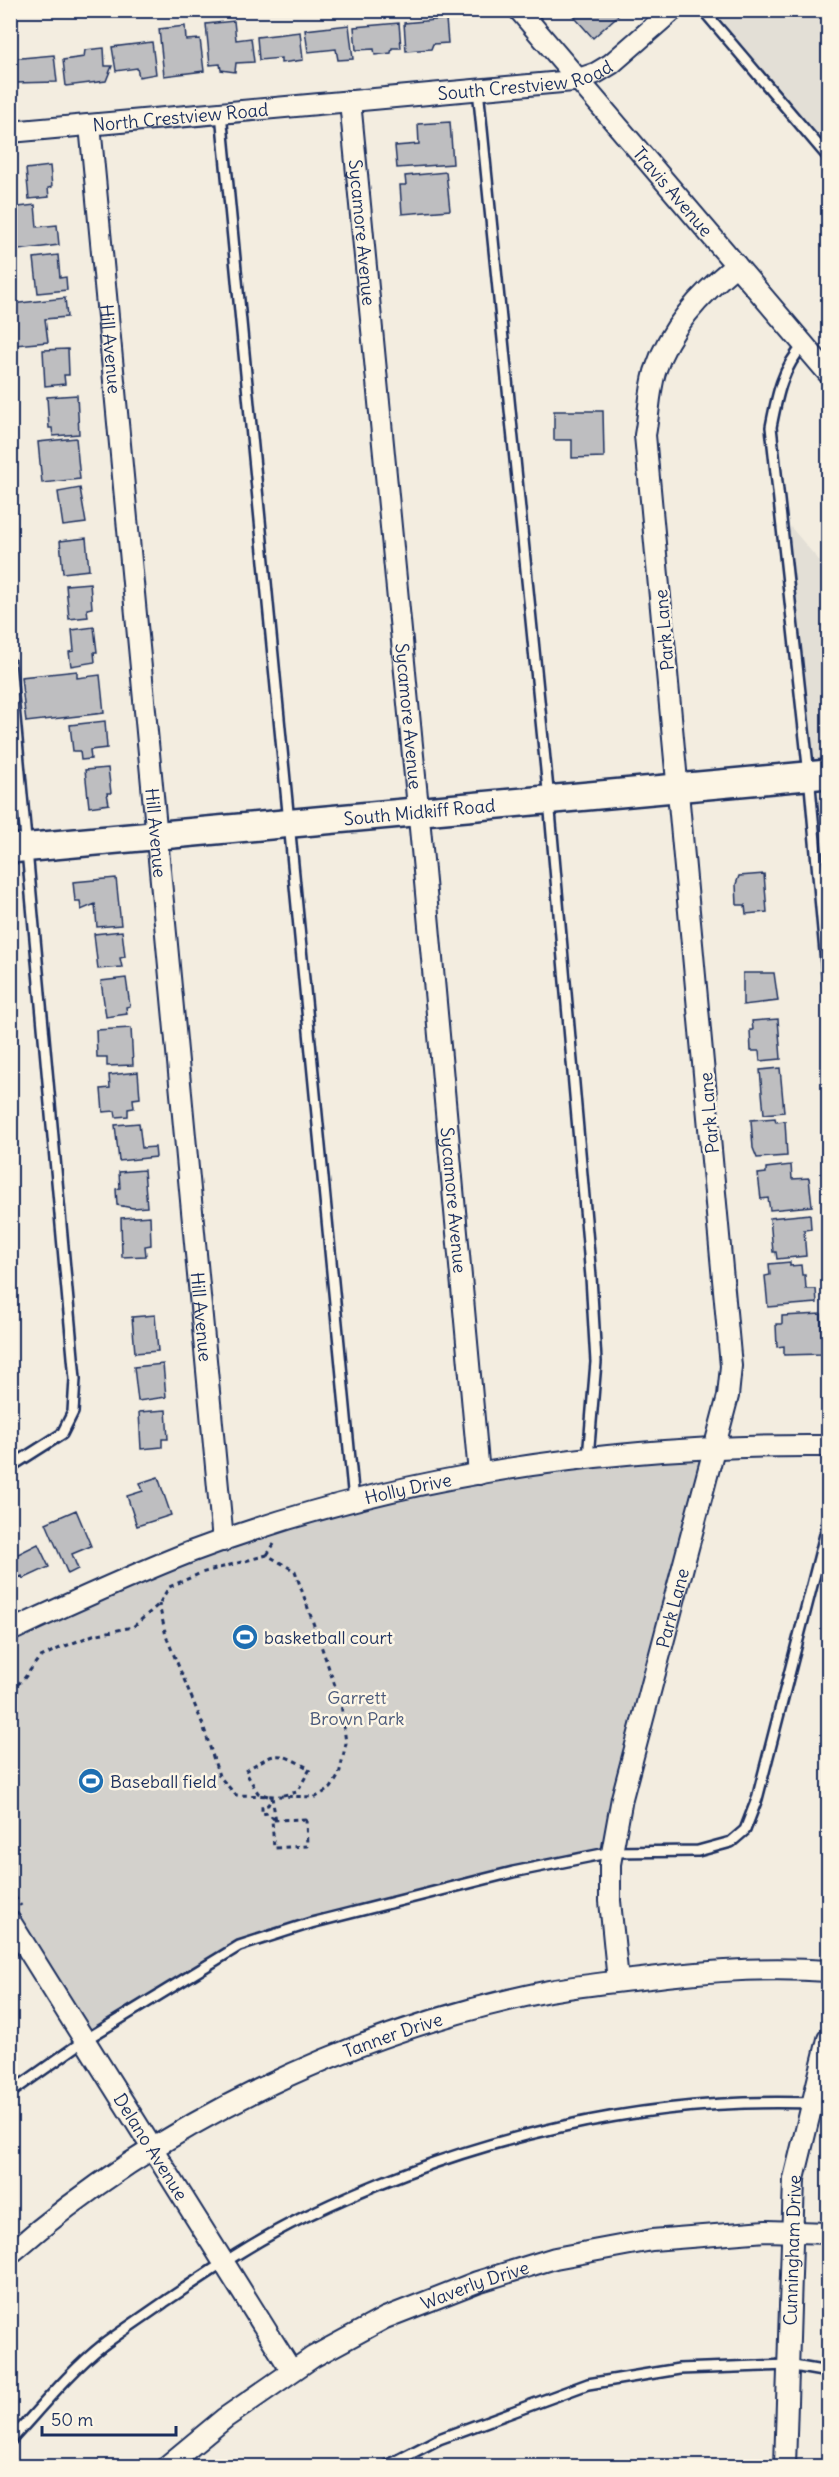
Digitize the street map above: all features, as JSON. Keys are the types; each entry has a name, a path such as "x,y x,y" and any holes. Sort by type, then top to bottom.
{"main road":[{"name":"South Midkiff Road","path":"19,848 819,775"}],"street":[{"name":"Travis Avenue","path":"519,10 828,373"},
{"name":"South Crestview Road","path":"350,101 579,80 611,64 673,10"},
{"name":"North Crestview Road","path":"10,132 350,101"},
{"name":"Sycamore Avenue","path":"350,101 479,1474"},
{"name":"Hill Avenue","path":"90,125 223,1541"},
{"name":"Park Lane","path":"618,1981 610,1901 612,1852 622,1798 728,1396 731,1366 645,435 647,410 655,372 675,330 693,304 736,265"},
{"name":"Holly Drive","path":"10,1631 134,1574 223,1541 313,1512 354,1502 533,1464 748,1445 828,1446"},
{"name":"Delano Avenue","path":"12,1926 154,2148 291,2370"},
{"name":"Tanner Drive","path":"10,2254 94,2189 154,2148 262,2087 375,2040 492,2004 552,1991 685,1973 828,1971"},
{"name":"Cunningham Drive","path":"785,2466 795,2173 820,2104 828,2040"},
{"name":"Waverly Drive","path":"167,2466 225,2418 291,2370 356,2333 431,2299 477,2282 555,2258 684,2236 766,2231 828,2233"}],"lane":[{"path":"703,10 828,157"},
{"path":"478,89 549,800 596,1351 588,1458"},
{"path":"220,113 354,1502"},
{"path":"805,345 792,358 778,390 771,427 819,775 828,985"},
{"path":"10,663 19,848 75,1379 73,1412 62,1434 10,1467"},
{"path":"10,2093 85,2040 239,1946 311,1923 502,1874 612,1852 698,1851 731,1842 745,1830 757,1799 828,1523"},
{"path":"10,2441 42,2405 102,2347 224,2261 304,2217 416,2168 532,2132 647,2112 754,2103 820,2104"},
{"path":"387,2466 439,2439 588,2384 679,2370 788,2365 828,2372"}],"path":[{"path":"10,1690 23,1680 39,1658 93,1635 133,1627 159,1604 169,1587 201,1573 267,1555 276,1541"},
{"path":"159,1604 166,1636 203,1725 219,1776 236,1796 316,1797 331,1788 339,1775 346,1743 341,1703 295,1571 267,1555"},
{"path":"284,1755 310,1768 297,1792 272,1797 258,1793 245,1771 266,1758 284,1755"},
{"path":"272,1797 276,1821"},
{"path":"272,1797 268,1805 262,1806 262,1814 268,1813 276,1821 306,1819 308,1846 274,1848 272,1821 276,1821"}],"shaded area":[{"path":"705,11 828,11 828,154"},
{"path":"783,518 828,571 828,776 806,778"}],"green space":[{"name":"Garrett Brown Park","path":"713,1449 612,1853 513,1872 239,1946 88,2038 11,1917 11,1631 46,1614 377,1495"}],"building":[{"path":"568,10 624,10 593,38"},
{"path":"446,19 448,43 433,44 431,49 406,51 404,23"},
{"path":"234,21 236,40 251,38 254,62 236,63 235,72 221,70 220,64 210,65 206,24"},
{"path":"399,23 401,48 392,48 391,53 375,55 374,49 356,50 354,27"},
{"path":"349,25 353,59 338,60 336,49 308,52 305,30"},
{"path":"185,26 186,40 200,39 204,71 164,76 159,29"},
{"path":"300,32 303,60 281,63 281,58 259,60 257,37"},
{"path":"152,42 156,74 139,77 137,68 116,71 112,47"},
{"path":"104,48 105,66 112,66 106,81 66,86 63,60 84,57 85,50"},
{"path":"54,55 57,82 14,83 11,59"},
{"path":"450,122 453,164 397,168 395,146 419,144 418,124"},
{"path":"50,166 52,187 48,188 49,197 29,199 26,169"},
{"path":"446,172 450,210 402,214 400,185 406,185 405,176"},
{"path":"35,205 37,227 57,225 59,245 10,251 10,208"},
{"path":"58,255 60,278 66,277 67,290 38,293 34,258"},
{"path":"65,298 67,317 45,319 48,342 15,345 11,304"},
{"path":"68,349 69,375 64,375 65,384 45,386 43,350"},
{"path":"77,395 79,434 53,436 52,428 49,428 47,397"},
{"path":"554,411 603,411 604,457 572,458 572,440 554,440"},
{"path":"76,438 80,479 42,483 38,442"},
{"path":"80,488 86,523 63,526 58,492"},
{"path":"86,538 89,570 63,573 60,541"},
{"path":"90,583 92,608 87,609 88,617 69,619 66,585"},
{"path":"94,627 97,652 94,652 95,662 71,666 69,652 74,651 72,630"},
{"path":"77,671 77,678 100,675 104,713 26,722 21,677"},
{"path":"105,721 107,748 90,750 91,759 81,760 80,751 73,751 70,725"},
{"path":"108,768 111,793 107,793 109,804 89,807 85,770"},
{"path":"764,874 767,912 746,914 745,905 737,905 736,884 739,876"},
{"path":"116,878 121,925 97,927 95,904 81,910 80,901 75,901 73,882"},
{"path":"122,931 125,957 120,958 122,967 98,969 94,934"},
{"path":"743,973 774,973 778,1001 743,1005"},
{"path":"126,978 130,1006 126,1007 127,1014 106,1017 101,981"},
{"path":"778,1019 781,1059 760,1061 759,1051 751,1051 752,1021"},
{"path":"131,1028 133,1065 107,1066 107,1057 97,1057 96,1030"},
{"path":"780,1068 784,1112 764,1114 760,1070"},
{"path":"138,1072 140,1098 133,1099 134,1108 128,1109 128,1116 116,1117 115,1111 103,1112 101,1089 110,1088 109,1075"},
{"path":"775,1118 776,1122 785,1121 787,1156 757,1158 753,1148 751,1120"},
{"path":"139,1123 142,1148 155,1147 156,1157 119,1161 115,1125"},
{"path":"791,1165 792,1179 809,1178 812,1206 770,1210 768,1198 761,1199 758,1174 766,1173 766,1168"},
{"path":"144,1170 147,1207 133,1208 117,1205 116,1189 120,1188 119,1172"},
{"path":"810,1214 811,1229 804,1230 806,1256 777,1259 776,1252 773,1252 770,1218"},
{"path":"150,1216 151,1245 145,1246 146,1256 122,1257 121,1218"},
{"path":"790,1262 790,1266 801,1265 802,1275 805,1275 806,1289 816,1289 817,1303 768,1307 765,1276 770,1275 769,1264"},
{"path":"821,1314 822,1354 784,1355 784,1346 777,1347 776,1324 782,1324 782,1316"},
{"path":"155,1315 158,1351 135,1353 132,1317"},
{"path":"163,1364 166,1397 138,1401 134,1367"},
{"path":"166,1410 168,1439 162,1439 162,1447 141,1449 139,1412"},
{"path":"158,1477 171,1515 137,1526 127,1496 143,1491 140,1483"},
{"path":"76,1510 91,1546 72,1554 78,1569 68,1574 46,1523"},
{"path":"38,1544 49,1567 23,1579 22,1576 13,1580 10,1575 10,1558"}],"place":[{"name":"basketball court","path":"245,1637"},
{"name":"Baseball field","path":"91,1781"}]}
